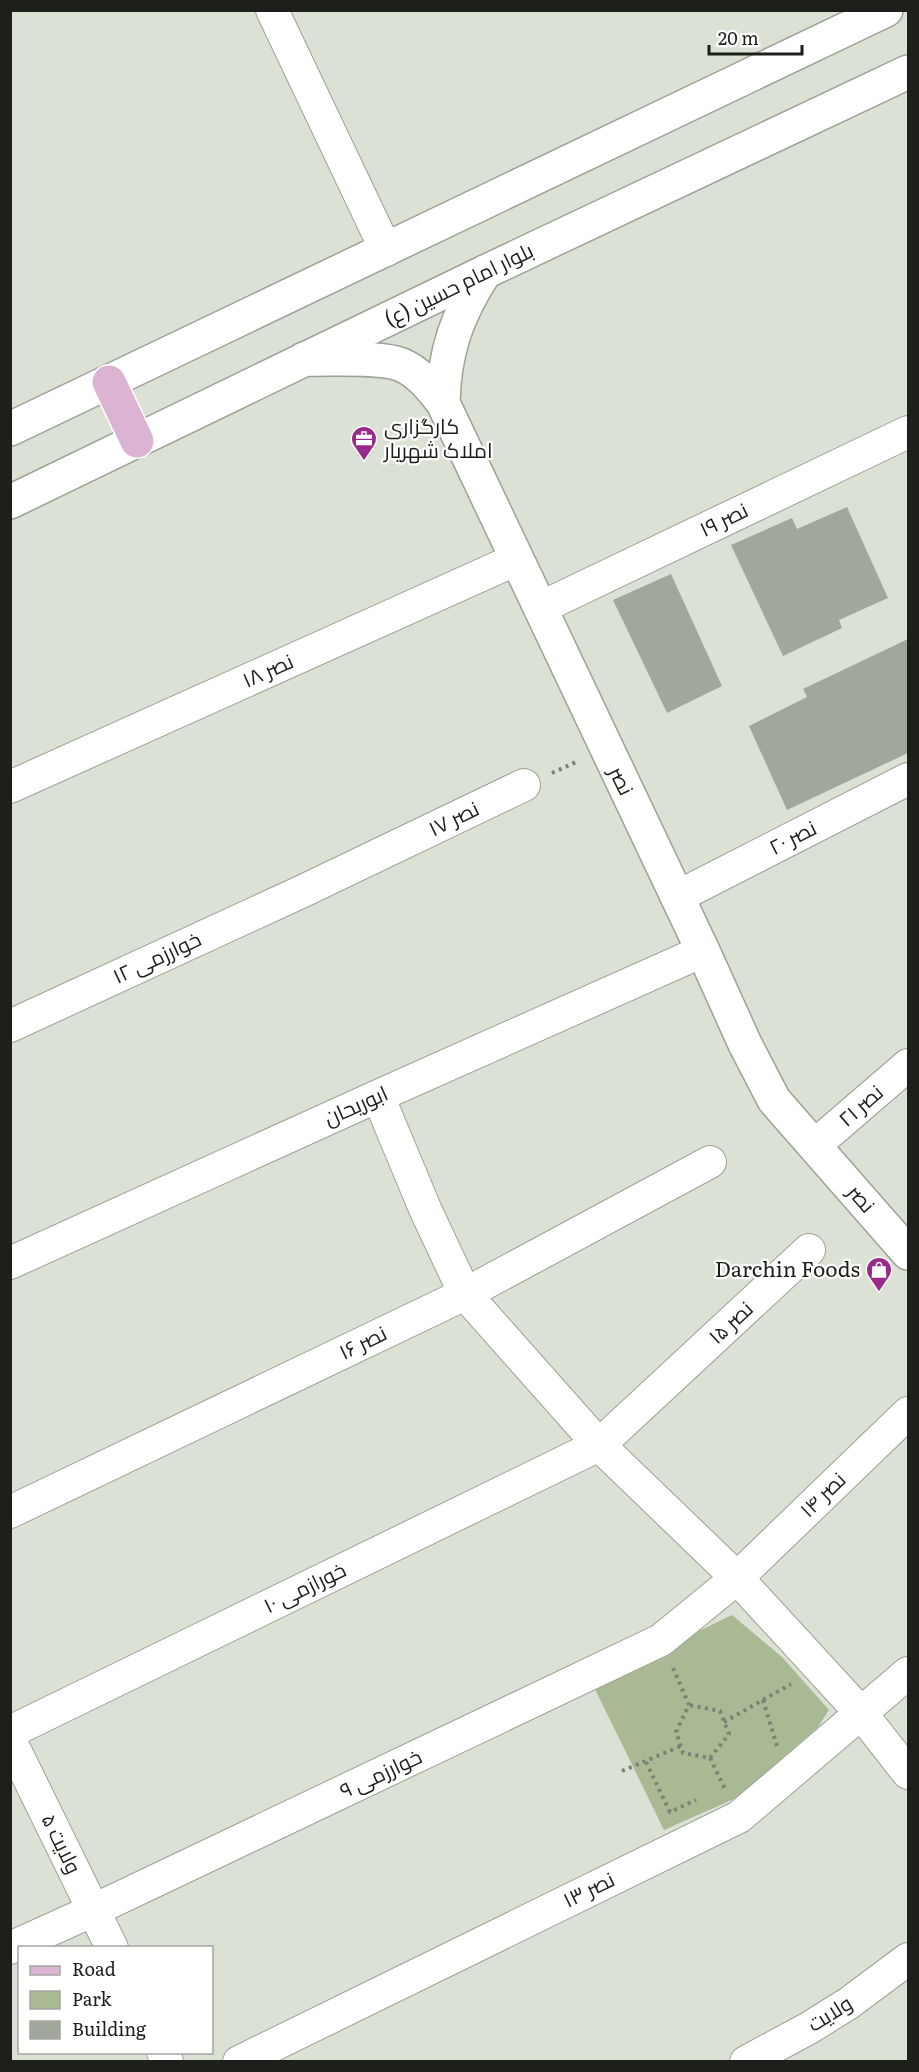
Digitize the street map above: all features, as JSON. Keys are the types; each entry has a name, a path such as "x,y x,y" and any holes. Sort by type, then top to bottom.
{"main road":[{"path":"10,429 886,10"},
{"name":"بلوار امام حسین (ع)","path":"10,502 485,272 909,72"},
{"name":"نصر","path":"485,272 470,296 448,351 443,379 443,403 745,1044 774,1100 909,1253"},
{"path":"304,359 370,360 402,365 429,384 443,403"},
{"path":"109,382 137,441"}],"street":[{"path":"272,10 386,249"},
{"name":"نصر ۱۹","path":"540,608 909,432"},
{"name":"نصر ۱۸","path":"15,785 517,559"},
{"name":"نصر ۲۰","path":"677,897 909,779"},
{"name":"نصر ۱۷","path":"303,891 524,785"},
{"name":"خوارزمی ۱۲","path":"10,1026 303,891"},
{"name":"ابوریحان","path":"10,1263 703,951"},
{"name":"نصر ۲۱","path":"814,1146 909,1065"},
{"path":"378,1096 426,1211 465,1294 599,1445 737,1578 818,1669 861,1713 909,1773"},
{"name":"نصر ۱۶","path":"10,1512 465,1294 710,1162"},
{"name":"نصر ۱۵","path":"599,1445 809,1250"},
{"name":"نصر ۱۴","path":"737,1578 909,1413"},
{"name":"خورازمی ۱۰","path":"10,1732 599,1445"},
{"name":"خوارزمی ۹","path":"10,1948 661,1640 737,1578"},
{"name":"نصر ۱۳","path":"239,2061 739,1817 909,1673"},
{"name":"ولایت ۵","path":"10,1740 112,1946"},
{"name":"ولایت","path":"746,2061 809,2028 849,2003 909,1959"}],"path":[{"path":"524,785 606,749"},
{"path":"661,1640 689,1705 676,1732 681,1746 684,1753 710,1758 729,1734 720,1711 689,1705"},
{"path":"724,1722 818,1669"},
{"path":"763,1700 786,1776"},
{"path":"622,1771 681,1746"},
{"path":"645,1762 670,1812 702,1797"},
{"path":"713,1792 724,1787"}],"green space":[{"path":"732,1615 782,1657 829,1710 818,1727 736,1798 664,1830 592,1683"}],"building":[{"path":"847,507 888,598 839,620 842,628 783,656 731,545 792,518 797,529"},
{"path":"671,574 722,686 667,713 613,600"},
{"path":"908,639 908,753 787,810 749,726 807,697 803,689"}],"place":[{"name":"کارگزاری املاک شهریار","path":"364,462"},
{"name":"Darchin Foods","path":"879,1293"}]}
